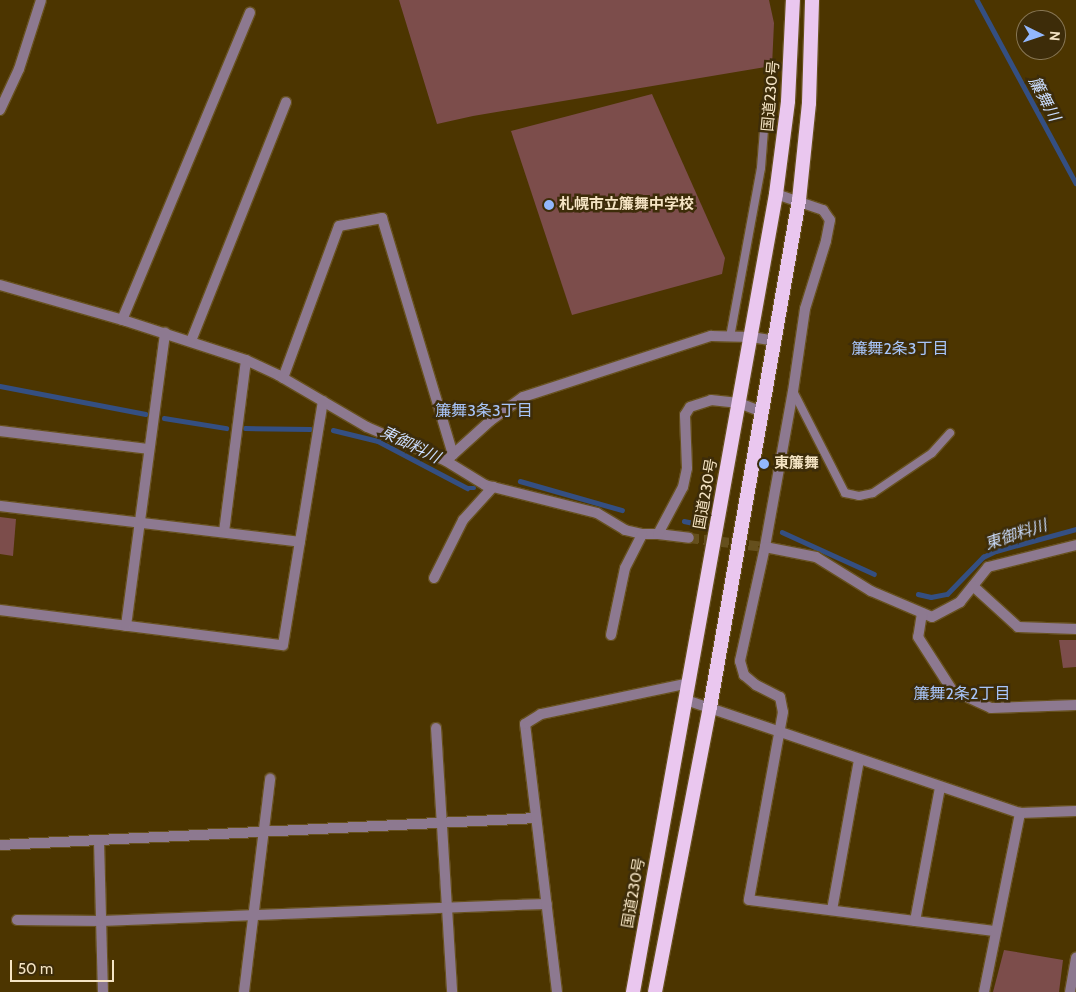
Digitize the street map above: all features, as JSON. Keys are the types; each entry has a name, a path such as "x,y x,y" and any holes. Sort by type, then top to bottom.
{"highway":[{"name":"国道230号","path":"633,992 776,194 788,102 793,0"},
{"path":"655,992 710,707 799,200 809,103 812,0"}],"street":[{"path":"0,110 20,69 41,0"},
{"path":"122,320 250,13"},
{"path":"191,341 286,102"},
{"path":"776,194 799,200 823,210 830,220 826,242 805,309 793,391 765,547 740,661 744,675 756,685 780,697 783,712 778,731 749,900 995,931"},
{"path":"283,378 339,226 382,218 449,458"},
{"path":"0,285 165,333 246,360 283,378 367,427 449,458 493,487 597,513 624,530 642,534 689,538"},
{"path":"126,626 165,333"},
{"path":"449,458 490,421 523,397 711,336 751,337 775,341"},
{"path":"224,532 246,360"},
{"path":"658,534 684,487 687,468 685,415 690,407 711,400 739,403 762,412"},
{"path":"0,610 283,645 323,401"},
{"path":"0,432 149,449"},
{"path":"434,578 463,520 493,487"},
{"path":"0,506 300,542"},
{"path":"611,635 625,568 642,534"},
{"path":"765,547 816,557 871,590 932,617 960,602 988,567 1076,545"},
{"path":"973,586 1018,627 1076,629"},
{"path":"922,612 918,637 952,690 991,708 1076,705"},
{"path":"557,992 525,724 541,714 689,683"},
{"path":"686,700 1020,813 1076,811"},
{"path":"436,728 452,992"},
{"path":"832,910 859,760"},
{"path":"244,992 270,779"},
{"path":"915,921 940,787"},
{"path":"984,992 1020,813"},
{"path":"0,845 536,818"},
{"path":"99,841 104,992"},
{"path":"17,920 101,921 547,904"},
{"path":"1070,992 1076,958"}],"lane":[{"path":"730,336 761,168 766,104"},
{"path":"793,391 846,493 859,496 873,493 932,453 950,433"}],"shaded area":[{"path":"399,0 769,0 774,23 772,66 473,116 437,124"},
{"path":"652,94 725,258 722,274 572,315 511,131"},
{"path":"0,517 16,519 13,556 0,554"},
{"path":"1059,640 1076,640 1076,667 1063,668"},
{"path":"1004,950 1063,960 1059,992 993,992"}],"waterway":[{"name":"簾舞川","path":"977,0 1076,183"},
{"name":"東御料川","path":"0,386 145,414"},
{"name":"東御料川","path":"164,418 226,428"},
{"name":"東御料川","path":"245,428 310,429"},
{"name":"東御料川","path":"333,430 378,441 467,488 474,488"},
{"name":"東御料川","path":"520,481 622,510"},
{"name":"東御料川","path":"684,521 698,524"},
{"name":"東御料川","path":"918,594 931,597 947,594 983,557 996,551 1076,529"},
{"name":"東御料川","path":"782,532 874,574"}],"tunnel":[{"path":"689,538 765,547"}],"place":[{"name":"札幌市立簾舞中学校","path":"549,205"},
{"name":"東簾舞","path":"764,464"}],"district":[{"name":"簾舞2条3丁目","path":"900,349"},
{"name":"簾舞3条3丁目","path":"484,411"},
{"name":"簾舞2条2丁目","path":"962,694"}]}
